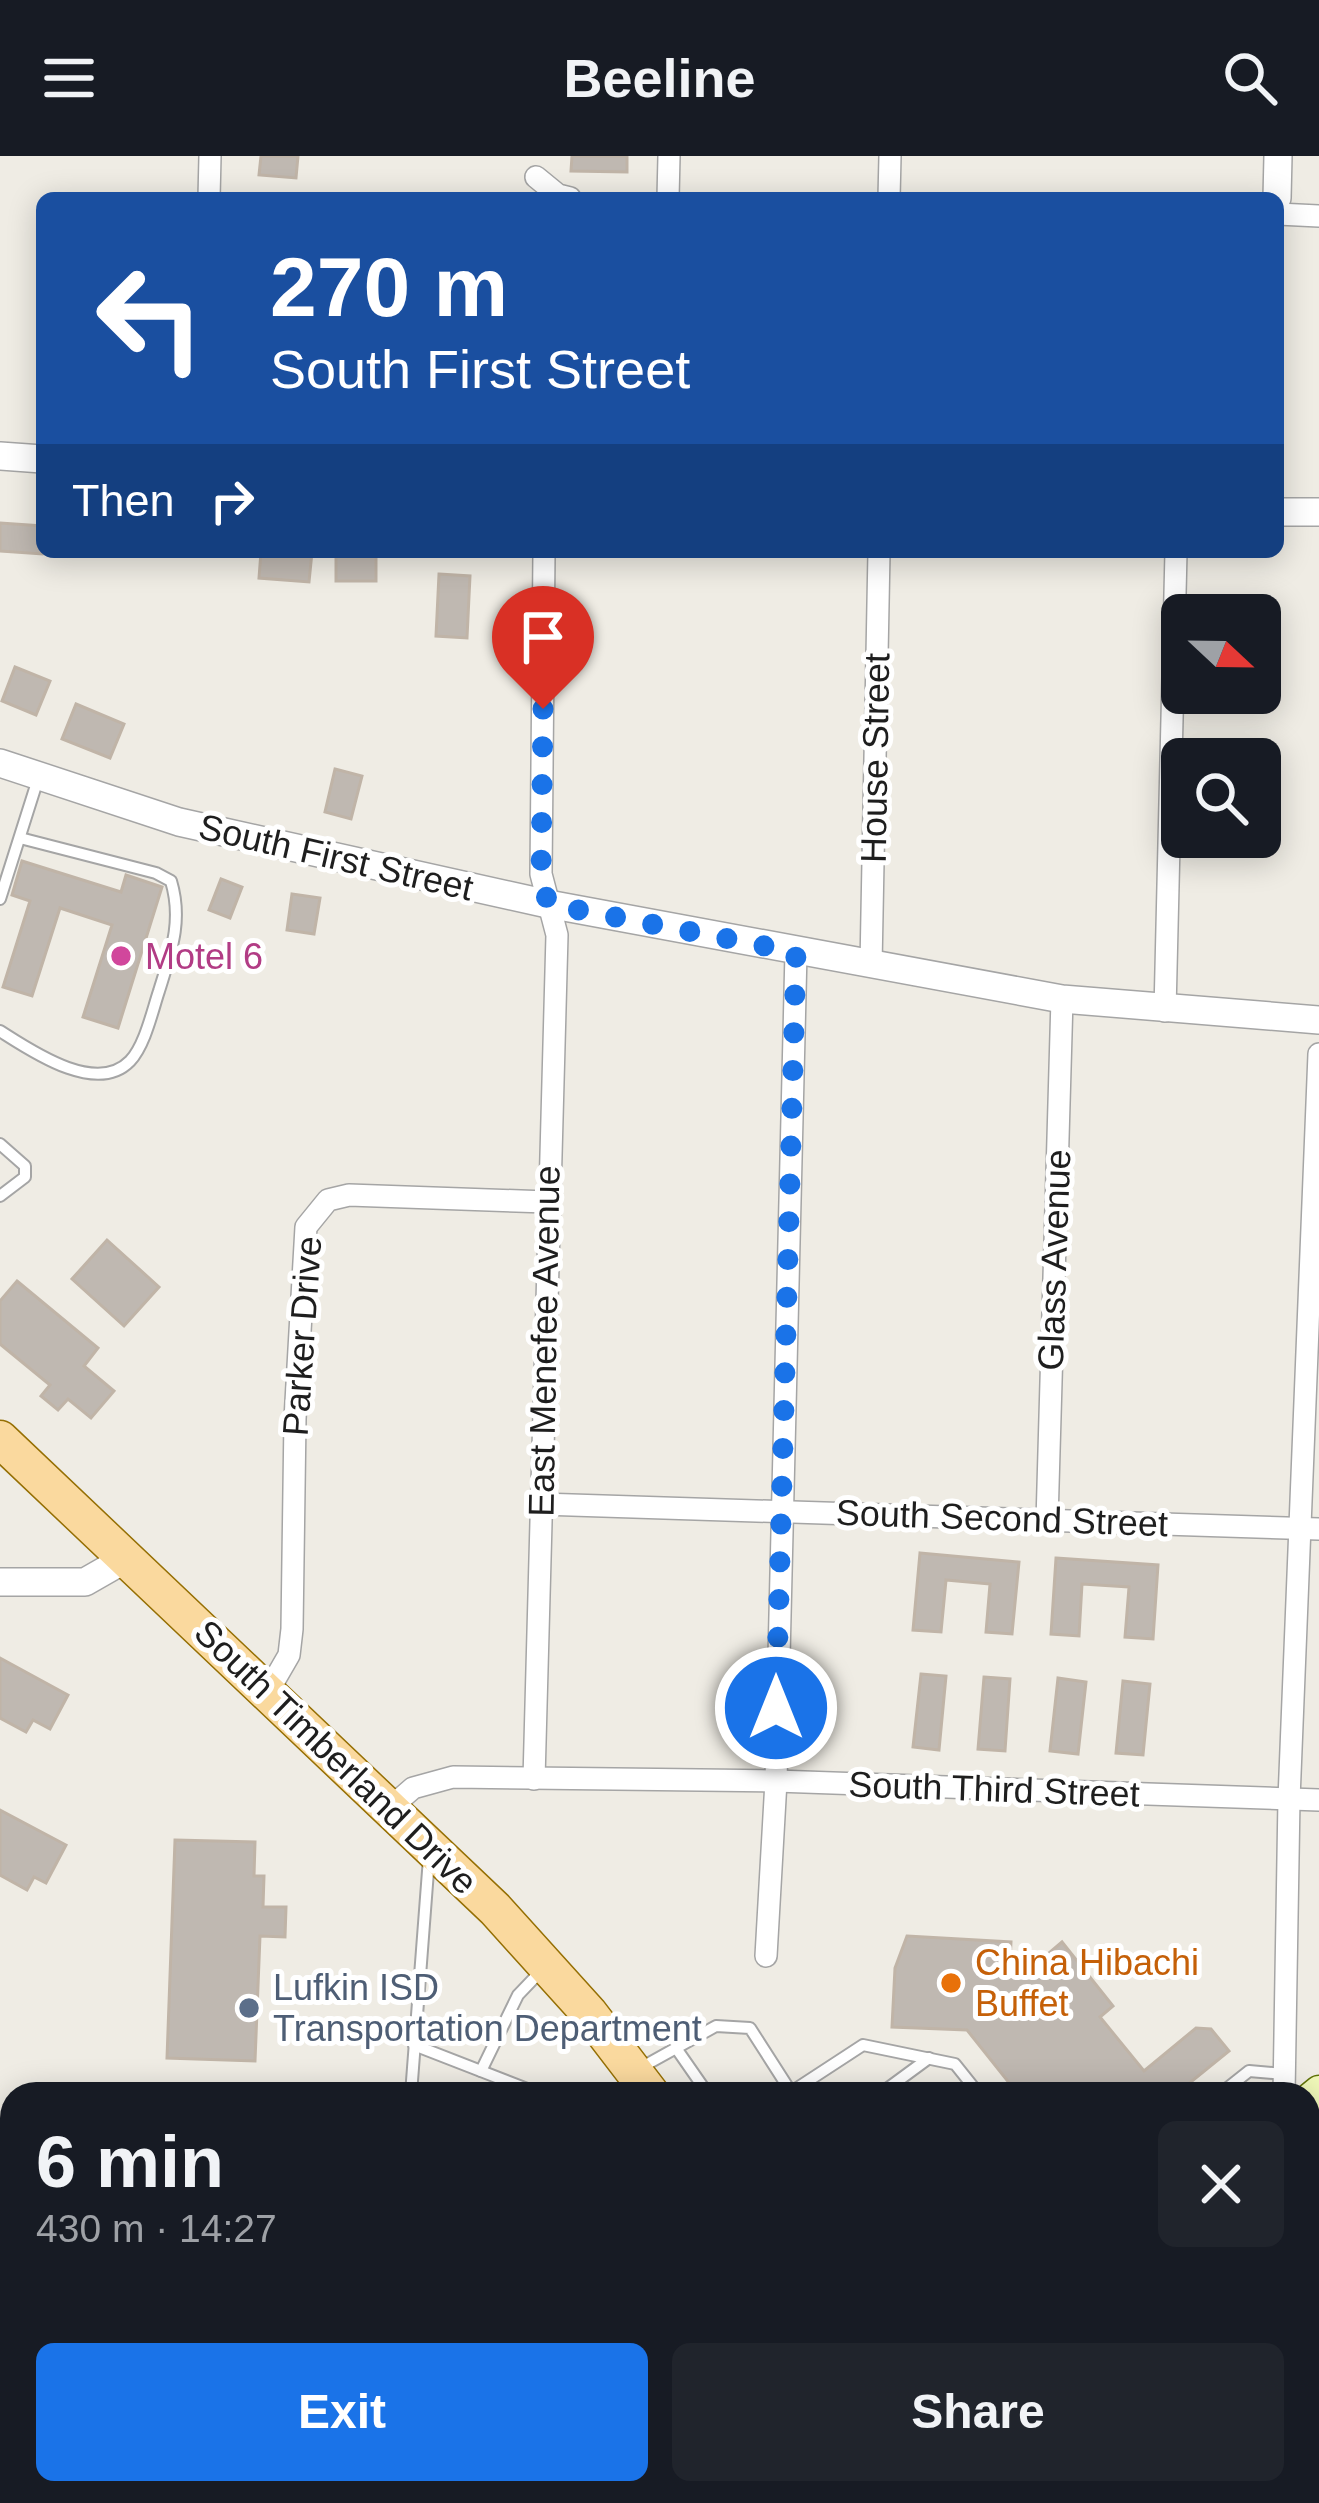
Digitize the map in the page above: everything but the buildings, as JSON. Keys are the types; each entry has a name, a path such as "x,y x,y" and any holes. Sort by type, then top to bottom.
{"main road":[{"name":"South Timberland Drive","path":"0,1439 431,1847 547,1966 642,2082"}],"street":[{"path":"209,192 210,156"},
{"path":"668,192 669,156"},
{"path":"889,192 890,156"},
{"path":"1277,192 1278,156"},
{"path":"536,177 554,192"},
{"path":"1284,214 1319,216"},
{"path":"0,456 36,459"},
{"path":"1284,512 1319,512"},
{"name":"East Menefee Avenue","path":"534,1780 557,935 541,874 544,558"},
{"name":"House Street","path":"871,965 879,558"},
{"path":"1166,1011 1176,558"},
{"name":"South First Street","path":"0,764 179,822 548,904 1062,999 1319,1021"},
{"path":"766,1956 776,1781 796,952"},
{"name":"Glass Avenue","path":"1047,1521 1062,999"},
{"path":"1284,2082 1289,1799 1311,1529 1319,1054"},
{"name":"Parker Drive","path":"267,1693 289,1655 292,1629 295,1419 306,1226 328,1200 349,1196 547,1202"},
{"name":"South Second Street","path":"541,1504 1311,1529"},
{"path":"0,1582 85,1582 127,1558"},
{"name":"South Third Street","path":"390,1808 430,1781 453,1777 776,1781 1319,1800"}],"lane":[{"path":"0,899 38,779"},
{"path":"0,1031 36,1054 84,1072 108,1071 129,1062 149,1022 178,931 171,881 20,838"},
{"path":"0,1144 25,1166 26,1177 0,1196"},
{"path":"412,2082 431,1847"},
{"path":"481,2071 518,1995 547,1966"},
{"path":"644,2082 676,2048 716,2026 750,2028 782,2082"},
{"path":"415,2045 509,2082"},
{"path":"806,2082 863,2045 956,2063 966,2082"},
{"path":"676,2048 700,2082"},
{"path":"896,2082 928,2058"},
{"path":"1235,2082 1249,2071 1279,2082"}],"place":[{"name":"Motel 6","path":"121,956"},
{"name":"China Hibachi Buffet","path":"951,1983"},
{"name":"Lufkin ISD Transportation Department","path":"249,2008"}],"route":[{"path":"543,709 541,874 548,904 796,952 776,1708"}]}
